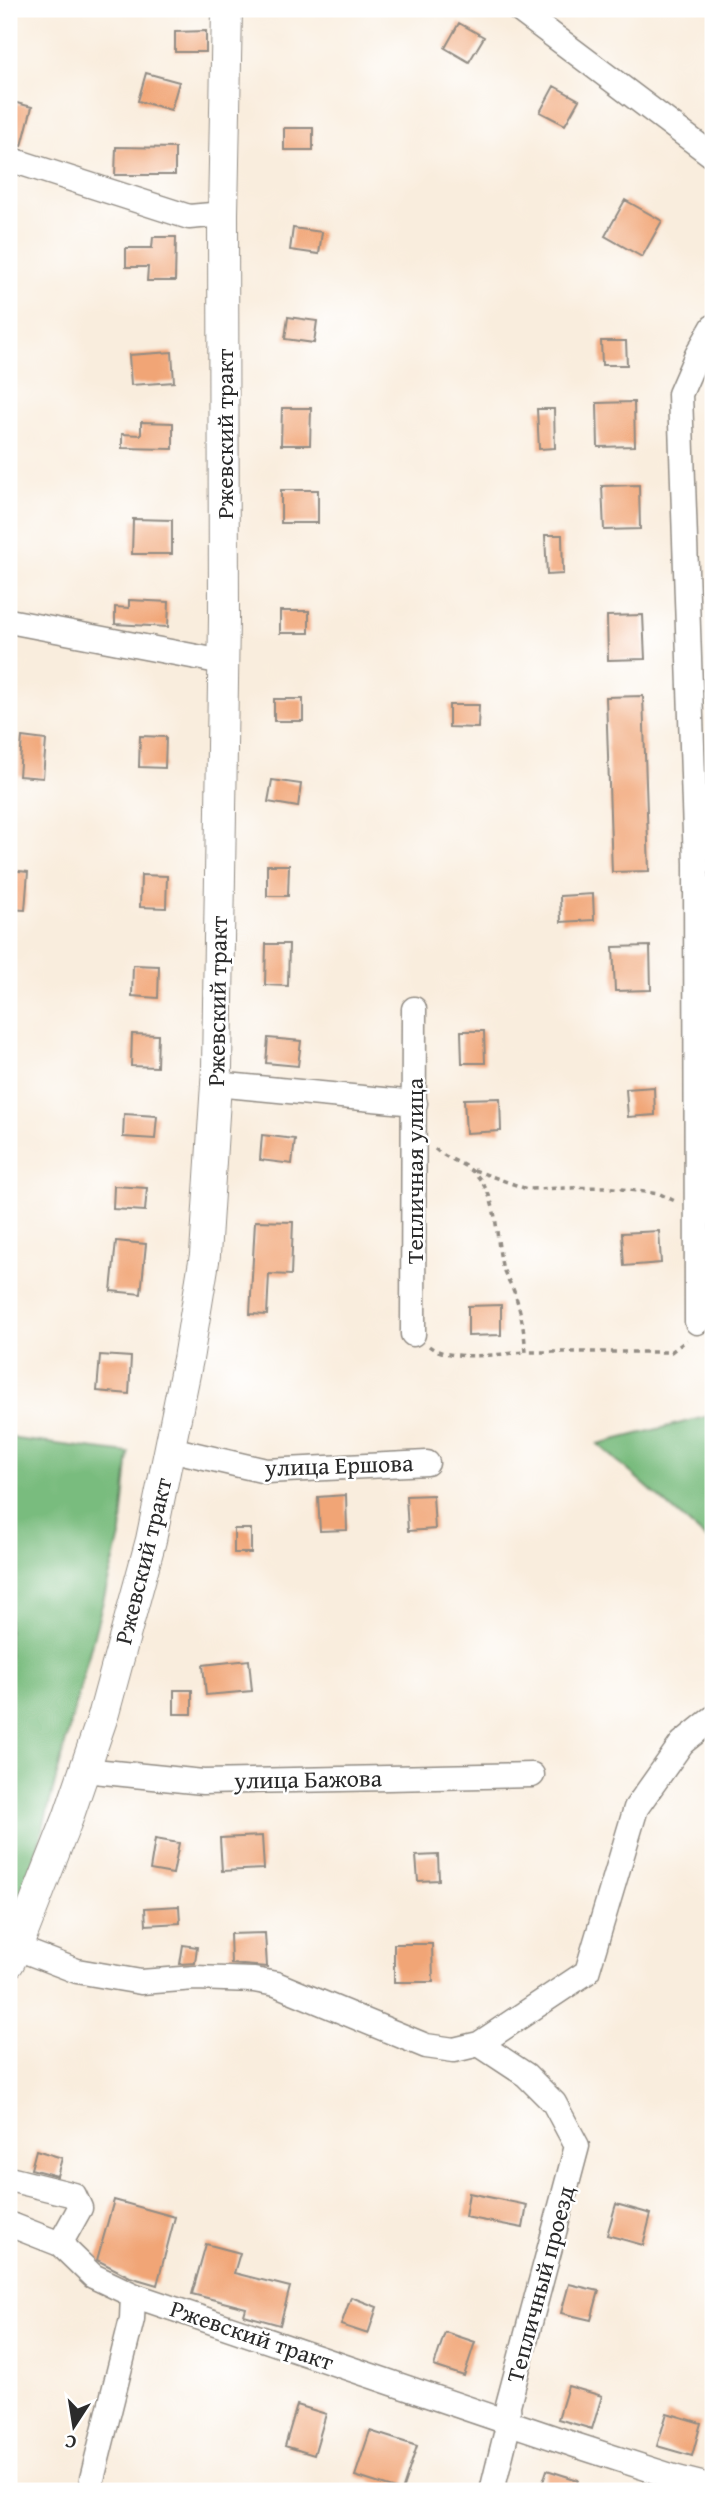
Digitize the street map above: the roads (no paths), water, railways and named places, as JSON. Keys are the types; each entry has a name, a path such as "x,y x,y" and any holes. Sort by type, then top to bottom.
{"main road":[{"name":"Ржевский тракт","path":"13,1956 68,1818 104,1713 151,1540 188,1359 205,1255 216,1084 223,662 223,214 227,9"}],"street":[{"path":"519,9 713,156"},
{"path":"9,159 189,217 223,214"},
{"path":"696,1322 696,877 703,744 680,394 713,327"},
{"path":"9,621 223,662"},
{"name":"Тепличная улица","path":"413,1334 414,1009"},
{"path":"216,1084 415,1103"},
{"name":"улица Ершова","path":"170,1449 266,1471 427,1463"},
{"path":"13,1956 141,1982 195,1978 276,1984 426,2046 454,2050 479,2044 587,1972 636,1808 682,1743 713,1718"},
{"name":"улица Бажова","path":"84,1770 203,1782 532,1775"},
{"name":"Тепличный проезд","path":"479,2044 526,2075 554,2104 577,2146 508,2404 509,2422 492,2491"},
{"path":"9,2179 74,2195 80,2208 60,2244"},
{"name":"Ржевский тракт","path":"9,2224 60,2244 93,2276 133,2295 509,2422"},
{"path":"92,2479 132,2319 133,2295"},
{"path":"509,2422 677,2478 713,2487"}]}
